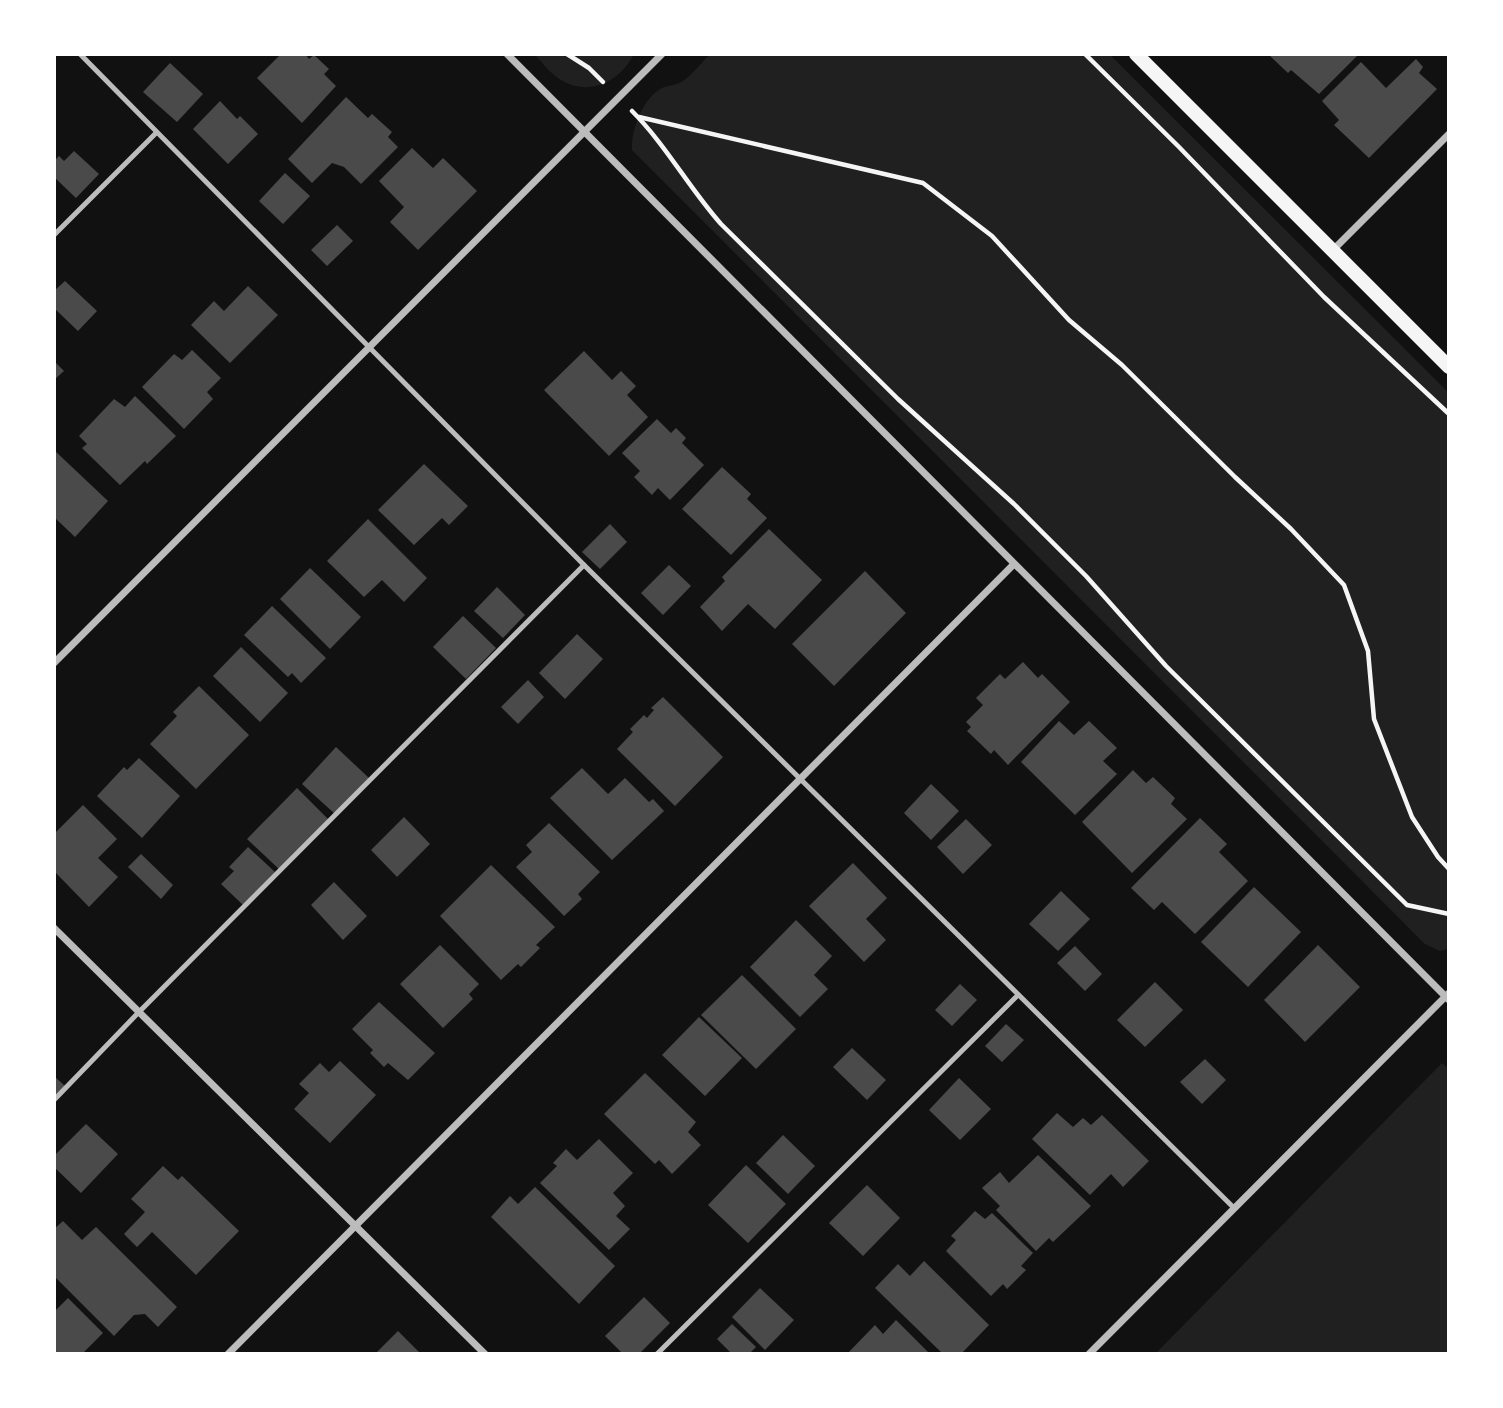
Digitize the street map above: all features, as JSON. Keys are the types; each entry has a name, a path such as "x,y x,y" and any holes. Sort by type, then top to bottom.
{"main road":[{"path":"1136,54 1449,367"}],"street":[{"path":"507,54 1013,565 1448,996 1088,1354"},
{"path":"54,663 662,54"},
{"path":"1332,250 1449,134"},
{"path":"228,1354 1013,565"},
{"path":"54,928 485,1354"}],"lane":[{"path":"80,54 584,565 1233,1207"},
{"path":"54,235 156,133"},
{"path":"54,1100 584,565"},
{"path":"657,1354 1018,995"}],"path":[{"path":"567,54 589,68 606,84"},
{"path":"1086,54 1324,297 1449,414"},
{"path":"1449,869 1412,817 1374,719 1368,651 1344,585 1122,365 1069,320 992,236 923,183 638,117 652,131 703,204 721,224 898,399 1014,504 1086,576 1166,666 1407,905 1449,914"}],"shaded area":[{"path":"534,54 634,54 628,64 611,80 591,87 580,87 558,78"},
{"path":"710,54 1109,54 1449,393 1449,949 1440,951 1425,944 632,150 639,115 649,99 662,88 683,81"},
{"path":"1442,1063 1449,1069 1449,1354 1155,1354"}],"building":[{"path":"281,54 305,54 309,59 314,55 329,69 324,74 336,86 302,123 257,78"},
{"path":"1268,54 1359,54 1319,94 1291,70 1288,73"},
{"path":"1416,59 1423,67 1419,73 1437,89 1369,158 1334,125 1339,120 1322,101 1361,62 1386,88"},
{"path":"170,63 203,94 177,122 143,92"},
{"path":"346,97 368,118 372,114 392,132 388,137 398,147 361,184 344,167 332,163 312,183 288,159"},
{"path":"220,101 237,119 240,116 258,134 228,164 193,129"},
{"path":"412,148 433,168 443,158 477,191 418,250 390,222 404,207 379,181"},
{"path":"74,151 99,174 76,198 54,177 54,161 59,156 64,161"},
{"path":"285,173 310,196 283,224 259,201"},
{"path":"337,225 353,241 327,266 311,250"},
{"path":"65,281 97,311 78,331 54,308 54,291"},
{"path":"248,286 278,315 230,363 191,325 214,301 224,311"},
{"path":"192,350 221,378 207,392 213,399 184,429 142,387 174,354 182,360"},
{"path":"584,351 612,380 621,371 636,386 627,395 648,417 609,456 544,390"},
{"path":"54,361 64,371 54,380"},
{"path":"135,396 176,436 120,485 82,448 87,444 79,436 114,399 125,407"},
{"path":"657,419 671,433 676,428 686,438 682,443 704,465 670,500 658,488 652,495 634,477 640,471 622,453"},
{"path":"54,450 108,501 75,537 54,517"},
{"path":"424,464 468,506 449,525 442,518 414,545 378,510"},
{"path":"722,467 751,494 747,499 767,518 731,555 682,509"},
{"path":"368,519 427,578 404,602 382,580 364,597 327,561"},
{"path":"610,524 627,542 600,569 582,552"},
{"path":"769,529 822,580 775,629 748,604 722,631 700,607 725,581 722,577"},
{"path":"669,565 691,586 663,615 641,593"},
{"path":"310,568 361,617 330,649 280,599"},
{"path":"865,571 906,613 834,686 792,644"},
{"path":"497,587 525,615 503,638 474,611"},
{"path":"272,606 326,658 301,683 292,673 288,677 244,635"},
{"path":"463,616 496,648 466,679 433,647"},
{"path":"577,634 603,659 565,699 539,673"},
{"path":"241,647 288,693 260,722 213,676"},
{"path":"1023,662 1038,678 1042,674 1070,702 1008,765 994,750 991,754 967,731 971,727 966,722 983,705 976,698 1000,674 1005,679"},
{"path":"528,680 544,697 518,724 501,707"},
{"path":"199,686 249,735 196,789 150,744 177,716 173,712"},
{"path":"663,697 723,757 675,806 617,749 633,732 630,729 644,715 647,718 654,710 651,708"},
{"path":"1059,721 1074,735 1089,721 1117,748 1103,761 1117,774 1075,815 1021,762"},
{"path":"336,747 369,778 335,814 302,784"},
{"path":"139,758 180,796 142,838 97,796 124,767 127,770"},
{"path":"582,768 608,794 625,778 649,802 653,799 664,811 612,860 550,798"},
{"path":"1133,770 1146,783 1153,777 1175,798 1171,804 1187,819 1132,873 1082,822"},
{"path":"931,784 959,811 931,840 904,813"},
{"path":"297,788 329,820 280,870 247,839"},
{"path":"83,805 117,839 98,858 118,877 89,907 54,871 54,834"},
{"path":"404,817 430,844 397,877 371,850"},
{"path":"1200,818 1227,844 1219,852 1248,881 1195,934 1162,902 1154,910 1131,888"},
{"path":"966,819 992,845 963,874 937,847"},
{"path":"549,823 600,872 578,894 582,899 564,916 516,867 532,852 526,845"},
{"path":"248,847 275,872 243,905 221,884 234,871 229,867"},
{"path":"141,854 173,885 161,899 128,867"},
{"path":"853,863 887,898 866,919 886,940 864,962 809,906"},
{"path":"491,865 555,927 536,945 540,948 521,967 518,964 501,980 440,916"},
{"path":"334,882 367,916 343,940 311,905"},
{"path":"1254,887 1301,932 1248,987 1201,942"},
{"path":"1061,891 1090,919 1058,951 1029,924"},
{"path":"796,920 832,956 814,975 828,989 800,1017 750,967"},
{"path":"440,945 479,984 469,994 473,999 443,1028 400,984"},
{"path":"1318,945 1360,987 1305,1042 1264,1000"},
{"path":"1075,946 1102,974 1085,991 1057,963"},
{"path":"742,975 796,1029 756,1069 701,1015"},
{"path":"1155,982 1183,1010 1145,1047 1117,1020"},
{"path":"960,984 977,1000 952,1026 935,1010"},
{"path":"379,1002 435,1053 408,1080 388,1063 384,1067 370,1053 373,1050 352,1029"},
{"path":"699,1017 742,1058 705,1096 662,1055"},
{"path":"1006,1024 1024,1040 1002,1062 985,1046"},
{"path":"852,1048 886,1080 867,1100 833,1067"},
{"path":"1205,1059 1226,1080 1202,1104 1180,1082"},
{"path":"340,1061 376,1095 330,1143 294,1109 309,1093 299,1084 320,1063 329,1072"},
{"path":"645,1073 696,1122 688,1132 701,1145 672,1174 659,1160 655,1164 604,1114"},
{"path":"54,1076 65,1086 54,1097"},
{"path":"959,1078 991,1109 960,1140 929,1110"},
{"path":"1057,1113 1073,1127 1083,1118 1091,1125 1102,1115 1149,1161 1123,1187 1111,1174 1090,1195 1032,1139"},
{"path":"86,1124 118,1154 81,1193 54,1167 54,1156"},
{"path":"783,1135 815,1166 788,1194 756,1163"},
{"path":"599,1139 633,1173 613,1193 625,1206 616,1216 630,1229 609,1250 540,1183 557,1166 553,1163 566,1149 577,1160"},
{"path":"1038,1155 1091,1206 1053,1242 1049,1238 1036,1251 996,1210 1000,1206 982,1188 1000,1172 1009,1183"},
{"path":"746,1165 786,1204 748,1243 708,1205"},
{"path":"163,1166 178,1180 182,1176 239,1231 196,1275 152,1232 137,1247 124,1234 145,1212 131,1199"},
{"path":"867,1185 900,1218 863,1256 829,1223"},
{"path":"535,1187 615,1266 579,1304 491,1217 510,1196 518,1204"},
{"path":"975,1211 985,1219 992,1213 1033,1253 1021,1266 1026,1270 1007,1289 1003,1284 991,1296 946,1251 956,1240 951,1236"},
{"path":"63,1221 82,1240 96,1227 177,1307 158,1327 145,1314 134,1315 114,1336 54,1276 54,1229"},
{"path":"924,1261 989,1325 961,1354 943,1354 875,1288 898,1264 910,1276"},
{"path":"760,1288 794,1320 765,1350 732,1317"},
{"path":"644,1297 670,1323 639,1354 623,1354 605,1336"},
{"path":"68,1298 103,1333 82,1354 54,1354 54,1312"},
{"path":"896,1320 930,1354 847,1354 875,1325 883,1334"},
{"path":"732,1324 756,1347 749,1354 732,1354 717,1339"},
{"path":"398,1331 421,1354 375,1354"}]}
